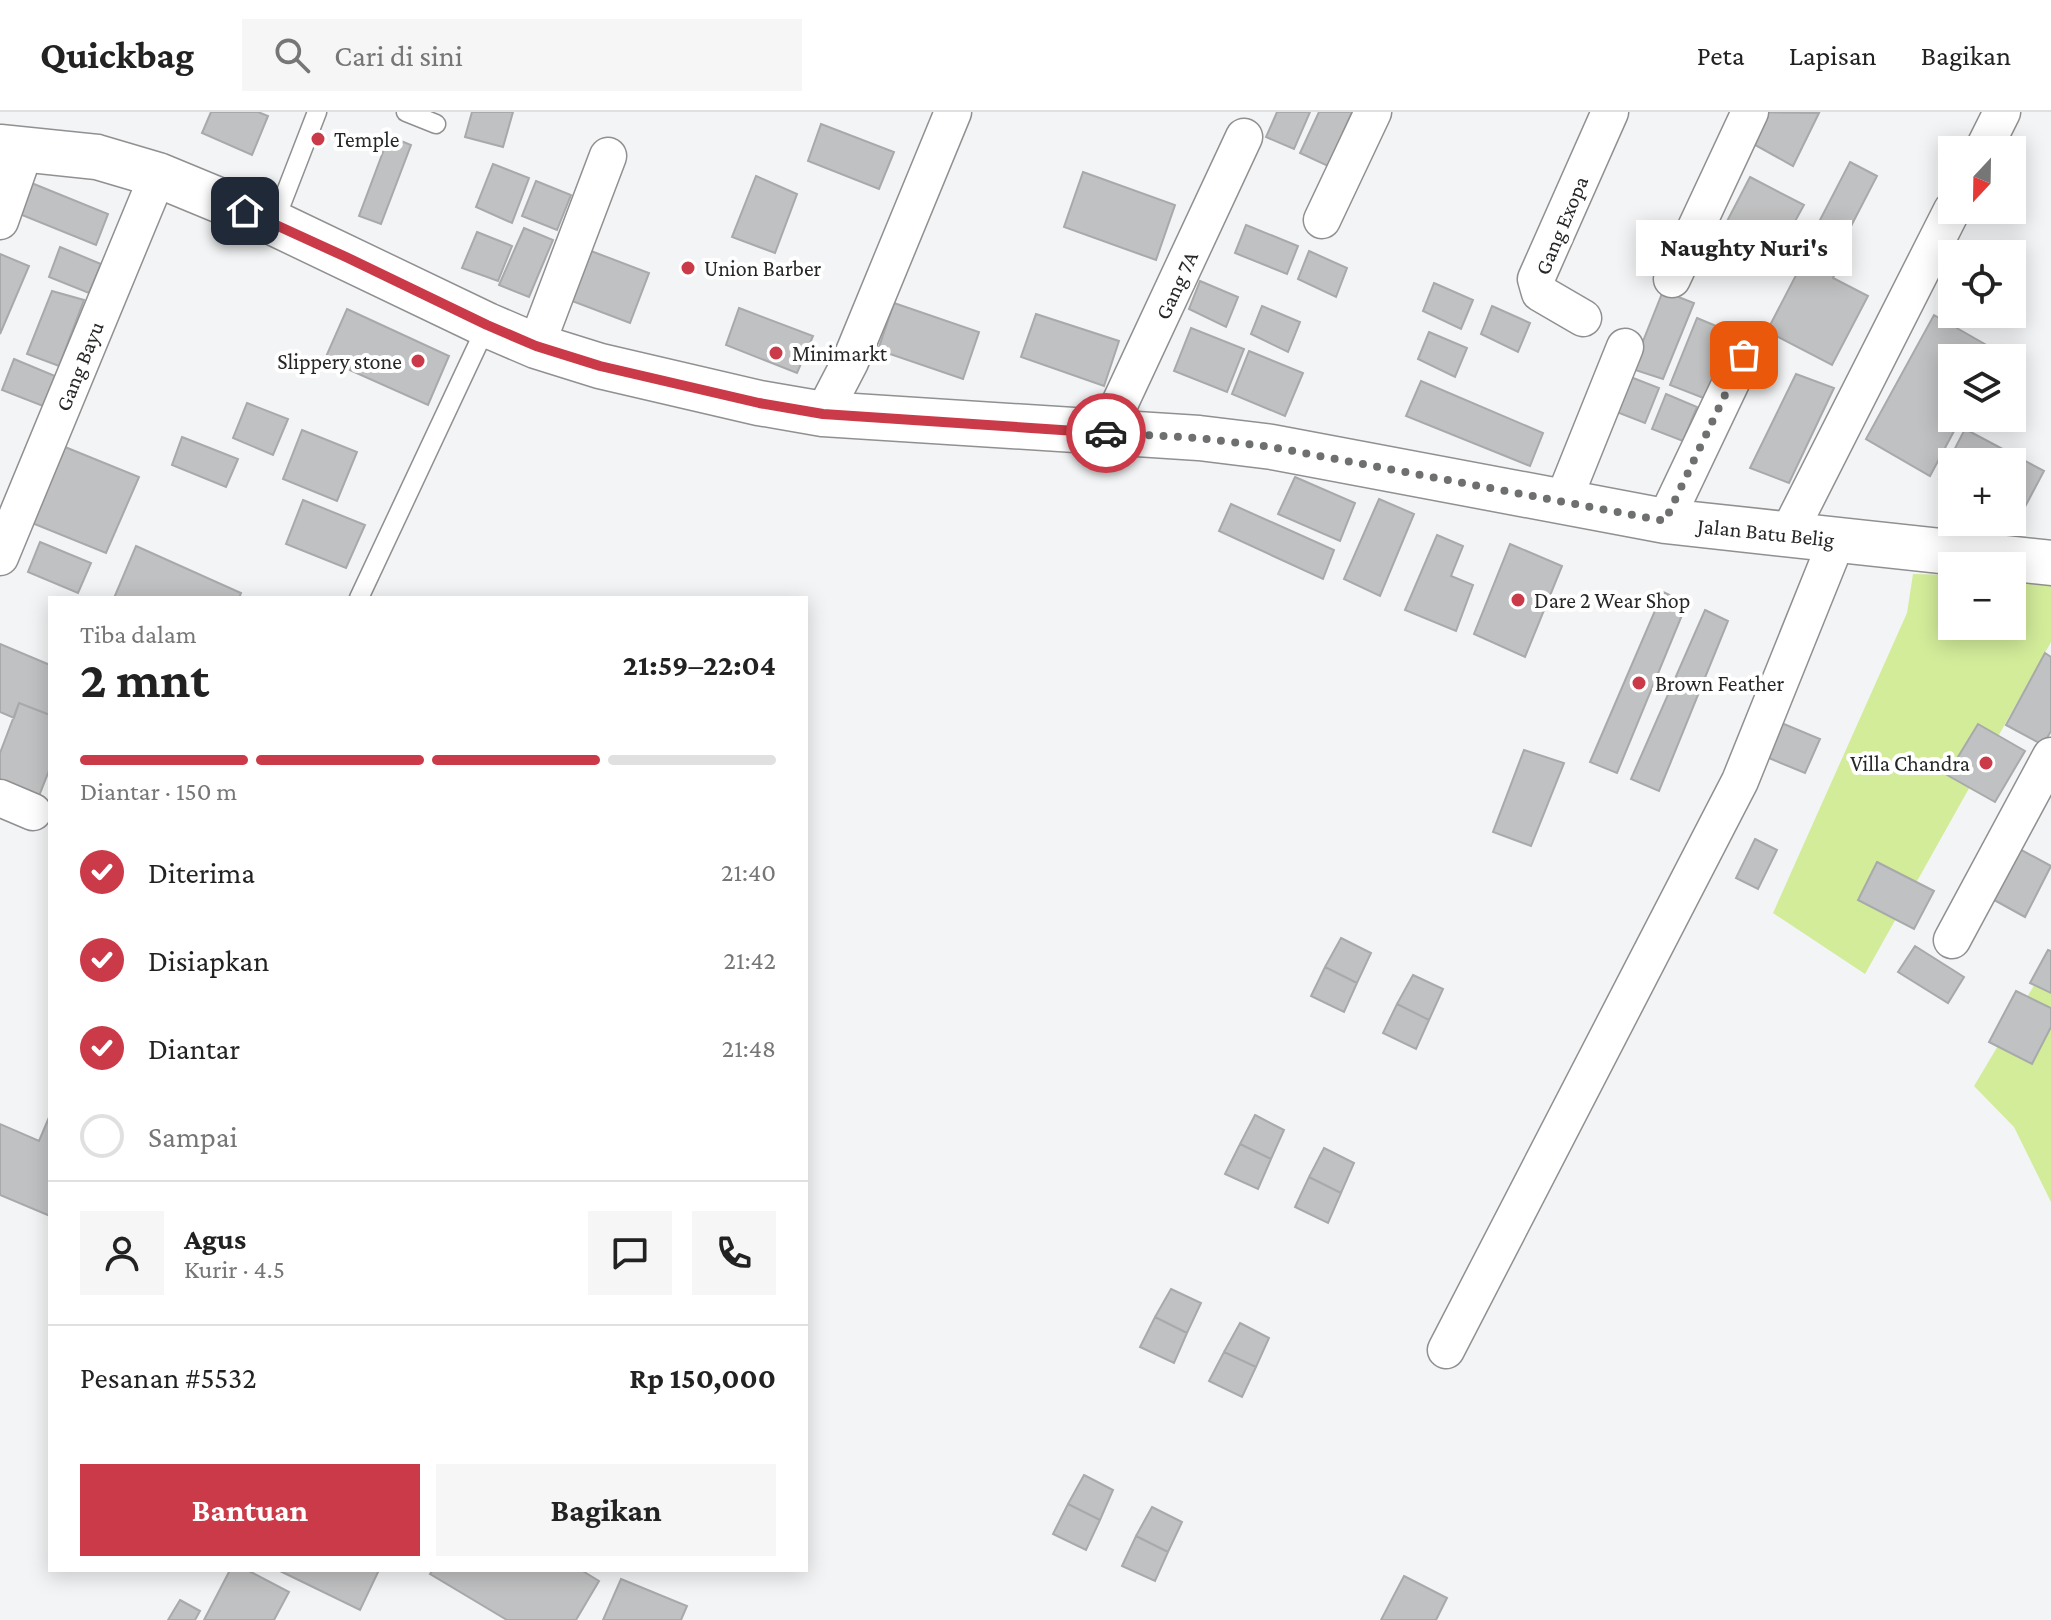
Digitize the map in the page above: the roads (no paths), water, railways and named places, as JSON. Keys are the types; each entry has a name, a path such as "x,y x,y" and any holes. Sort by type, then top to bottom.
{"street":[{"path":"823,414 850,362 953,112"},
{"path":"1322,220 1373,112"},
{"name":"Gang Exopa","path":"1583,318 1540,293 1536,279 1610,112"},
{"path":"1672,279 1750,112"},
{"path":"1990,136 2002,112"},
{"name":"Gang 7A","path":"1106,433 1244,137"},
{"name":"Jalan Batu Belig","path":"13,149 97,157 158,175 274,223 536,346 600,366 759,403 823,414 1199,438 1272,447 1665,521 2051,563"},
{"path":"0,221 13,149"},
{"path":"536,346 608,156"},
{"name":"Gang Bayu","path":"0,557 158,175"},
{"path":"1788,534 1945,224"},
{"path":"1563,501 1625,347"},
{"path":"1665,521 1744,355"},
{"path":"1446,1350 1740,781 1837,540"},
{"path":"1952,940 2051,756"},
{"path":"0,798 33,812"}],"lane":[{"path":"274,223 317,112"},
{"path":"406,112 436,124"},
{"path":"360,596 487,325"}],"place":[{"name":"Temple","path":"318,139"},
{"name":"Union Barber","path":"688,268"},
{"name":"Minimarkt","path":"776,353"},
{"name":"Naughty Nuri's","path":"1744,355"},
{"name":"Slippery stone","path":"418,361"},
{"name":"Dare 2 Wear Shop","path":"1518,600"},
{"name":"Brown Feather","path":"1639,683"},
{"name":"Villa Chandra","path":"1986,763"}]}
